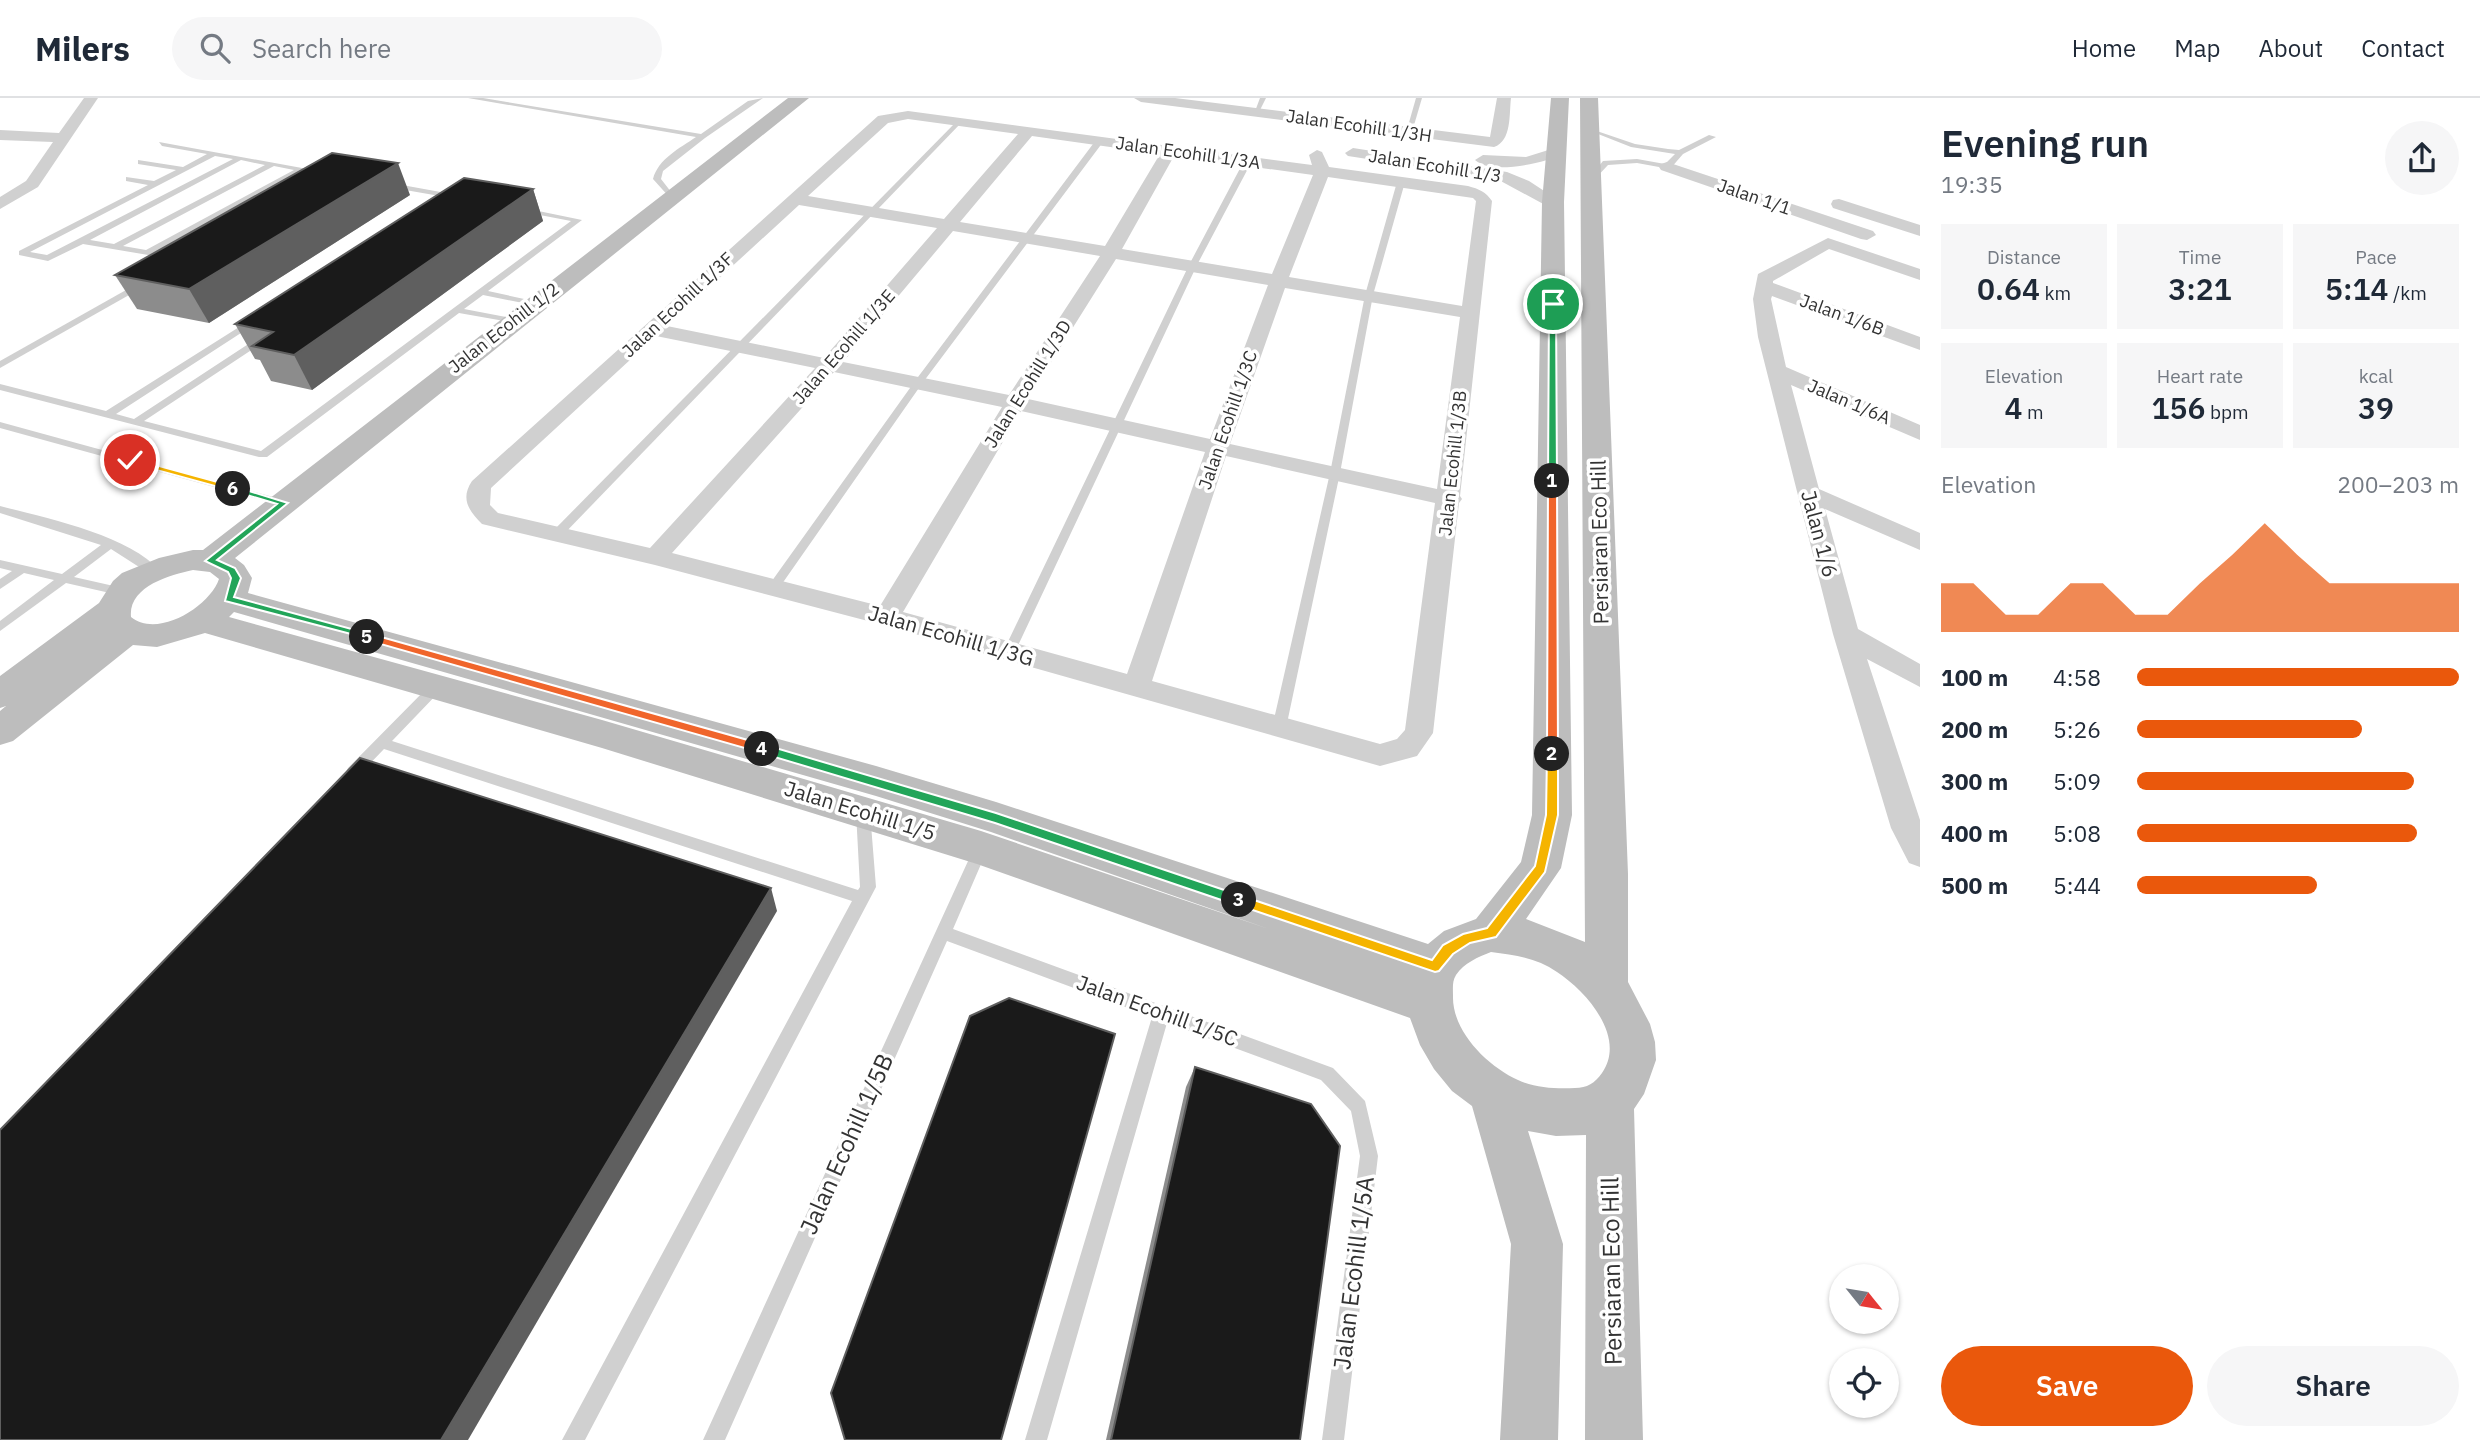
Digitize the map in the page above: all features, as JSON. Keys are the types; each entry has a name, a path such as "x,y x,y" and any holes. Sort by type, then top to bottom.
{"street":[{"path":"0,204 32,184 91,98"},
{"name":"Jalan Ecohill 1/2","path":"210,561 800,98"},
{"name":"Jalan Ecohill 1/3H","path":"1141,98 1193,101 1256,113 1494,142 1499,137 1504,98"},
{"path":"1491,933 1540,868 1552,815 1553,202 1560,98"},
{"name":"Persiaran Eco Hill","path":"1589,98 1607,860 1606,987"},
{"name":"Jalan Ecohill 1/3A","path":"895,116 959,122 1248,162 1313,152 1401,182 1479,195"},
{"name":"Jalan Ecohill 1/3F","path":"478,507 480,486 794,198 883,119 895,116"},
{"name":"Jalan Ecohill 1/3","path":"1553,202 1523,184 1501,175 1354,148 1331,121 1313,152 1337,156 1354,148 1494,162 1527,162 1558,152"},
{"name":"Jalan Ecohill 1/3E","path":"656,557 829,365 1028,132"},
{"path":"0,135 63,138"},
{"name":"Jalan Ecohill 1/3D","path":"887,617 1015,403 1111,252 1169,151"},
{"name":"Jalan Ecohill 1/3C","path":"1136,688 1278,278 1313,152"},
{"path":"1679,152 1705,160"},
{"name":"Jalan 1/1","path":"1667,167 1882,240"},
{"name":"Jalan Ecohill 1/3B","path":"1419,733 1450,499 1469,313 1484,201 1479,195"},
{"path":"794,198 1027,239 1278,278 1469,313"},
{"path":"1819,198 1920,231"},
{"path":"1763,286 1764,278 1828,243 1920,275"},
{"name":"Jalan 1/6B","path":"1763,286 1920,344"},
{"name":"Jalan 1/6","path":"1763,286 1762,299 1768,337 1846,634 1907,828 1920,854"},
{"path":"652,329 1015,403 1450,499"},
{"name":"Jalan 1/6A","path":"1777,372 1920,433"},
{"path":"1807,492 1920,542"},
{"name":"Jalan Ecohill 1/3G","path":"478,507 490,519 656,557 887,617 1380,755 1407,748 1419,733"},
{"path":"0,731 122,611 154,571 193,560 210,561 232,570 236,578 215,610 162,634 122,611"},
{"path":"215,610 888,785 996,818 1432,985"},
{"name":"Jalan Ecohill 1/5","path":"215,610 435,688 863,811 1432,985"},
{"path":"0,695 122,611"},
{"path":"1846,634 1920,677"},
{"path":"1491,933 1521,935 1552,946 1581,963 1606,987 1623,1011 1632,1037 1633,1062 1625,1084 1610,1101 1585,1112 1555,1114 1523,1107 1492,1092 1464,1069 1443,1042 1431,1015 1432,985 1448,950 1467,938 1491,933"},
{"path":"1492,1092 1536,1244 1529,1440"},
{"name":"Persiaran Eco Hill","path":"1610,1101 1614,1440"}],"lane":[{"path":"471,98 702,136"},
{"path":"671,197 657,179 659,170 740,108 760,98"},
{"path":"1256,113 1263,98"},
{"path":"1408,132 1419,98"},
{"path":"557,534 959,122"},
{"path":"1590,129 1612,141 1640,149 1679,152"},
{"path":"1667,167 1679,152 1712,137"},
{"path":"773,588 918,383 1098,142"},
{"path":"162,144 334,175"},
{"path":"215,153 22,253 48,258 240,158"},
{"name":"Jalan 1/1","path":"1592,180 1606,163 1637,161 1667,167"},
{"path":"141,162 184,169"},
{"path":"1009,652 1193,265 1248,162"},
{"path":"115,247 272,164"},
{"path":"147,253 301,169"},
{"path":"129,179 156,184"},
{"path":"1279,728 1335,473 1369,295 1401,182"},
{"path":"386,184 472,200"},
{"path":"438,203 449,196"},
{"path":"0,387 263,455 578,220 512,207"},
{"path":"82,241 184,260"},
{"path":"0,365 150,280"},
{"path":"481,292 535,304"},
{"path":"457,310 513,321"},
{"path":"109,414 262,316"},
{"path":"137,421 276,330"},
{"path":"0,425 284,503"},
{"path":"0,509 111,543 141,559 154,571"},
{"path":"0,627 111,543"},
{"path":"0,564 62,580 122,611"},
{"path":"0,585 21,570"},
{"path":"343,782 435,688"},
{"path":"382,743 862,898"},
{"path":"573,1440 868,887 863,811"},
{"name":"Jalan Ecohill 1/5B","path":"714,1440 981,848"},
{"name":"Jalan Ecohill 1/5C","path":"943,932 1326,1074 1359,1107"},
{"path":"1036,1440 1162,1013"},
{"name":"Jalan Ecohill 1/5A","path":"1333,1440 1369,1156 1359,1107"}],"building":[{"path":"332,153 398,163 189,289 115,275"},
{"path":"464,178 533,189 294,355 252,346 273,332 235,324"},
{"path":"360,758 771,888 441,1440 0,1440 0,1130"},
{"path":"1009,998 1115,1034 1001,1440 845,1440 831,1393 970,1016"},
{"path":"1195,1067 1311,1104 1340,1146 1300,1440 1111,1440"}],"route":[{"path":"130,460 284,503 210,561 223,564 232,570 236,578 229,599 876,781 996,818 1435,966 1448,950 1467,938 1491,933 1540,868 1552,815 1553,304"}]}
